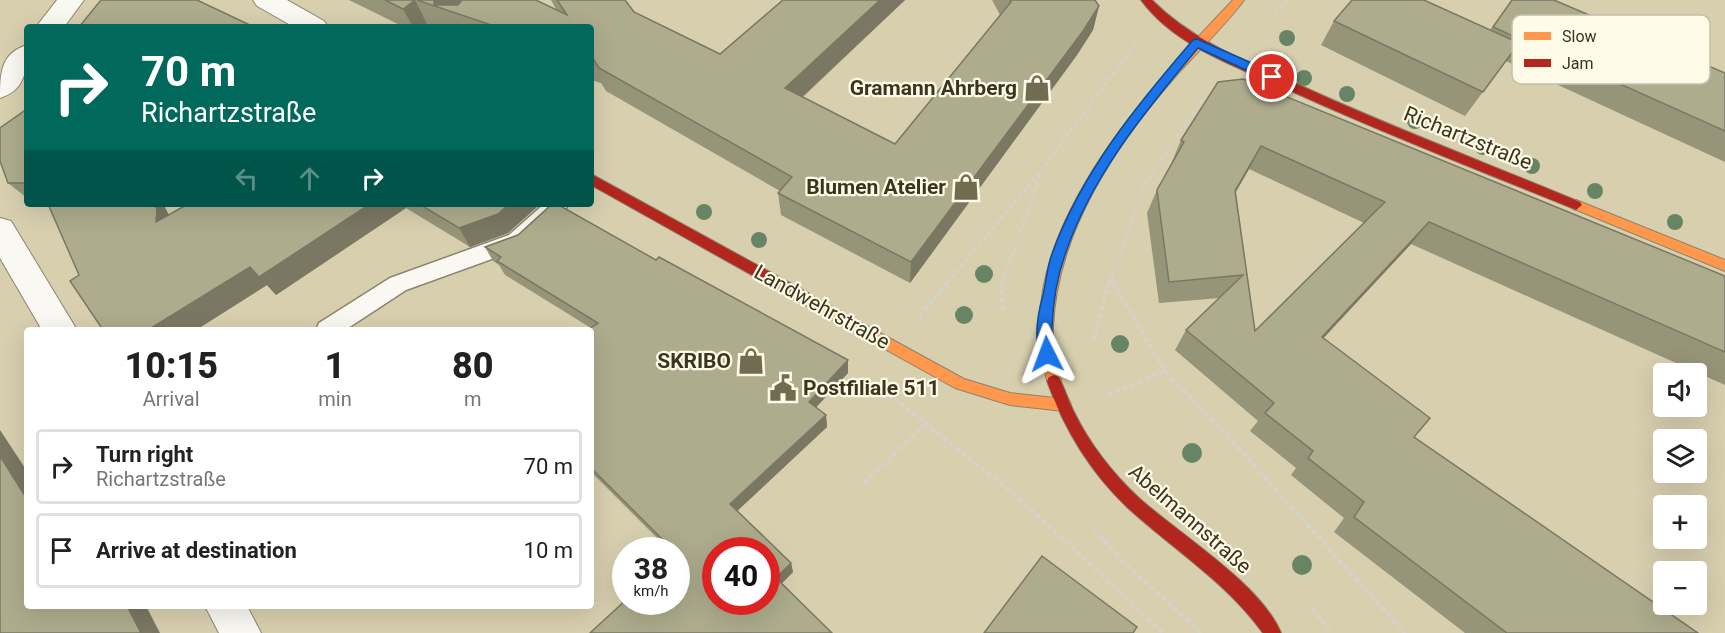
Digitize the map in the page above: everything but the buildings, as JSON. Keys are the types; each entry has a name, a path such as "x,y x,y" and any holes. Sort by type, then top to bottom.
{"street":[{"path":"51,24 70,0"},
{"path":"266,0 310,24"},
{"name":"Richartzstraße","path":"1146,0 1162,18 1197,42 1325,102 1725,266"},
{"name":"Abelmannstraße","path":"1239,0 1197,42 1153,94 1119,140 1087,191 1058,255 1047,305 1045,329 1047,354 1064,405 1090,452 1116,485 1140,508 1232,582 1252,603 1273,633"},
{"path":"0,88 24,59"},
{"name":"Landwehrstraße","path":"594,181 960,384 993,396 1023,403 1064,405"},
{"path":"0,230 58,327"},
{"path":"227,609 242,633"}],"lane":[{"path":"332,327 398,284 517,241 555,207"}],"path":[{"path":"1092,350 1110,278 1148,178 1232,59 1287,0"},
{"path":"1043,168 1142,36 1162,18"},
{"path":"1110,278 1165,371 1233,442 1405,633"},
{"path":"1105,397 1165,371"},
{"path":"1102,387 1111,406"},
{"path":"864,483 925,424"},
{"path":"1306,600 1331,633"}],"traffic: slow":[{"path":"1054,381 1046,329 1052,277 1070,224 1097,173 1131,124 1167,78 1239,0"},
{"path":"1576,205 1725,266"},
{"path":"805,298 960,384 1010,399 1064,405"}],"traffic: jam":[{"path":"1146,0 1190,37 1224,56 1351,113 1576,205"},
{"path":"594,181 805,298"},
{"path":"1054,381 1076,431 1108,476 1152,519 1242,594 1273,633"}],"place":[{"name":"Gramann Ahrberg","path":"1037,88"},
{"name":"Blumen Atelier","path":"966,187"},
{"name":"SKRIBO","path":"751,361"},
{"name":"Postfiliale 511","path":"783,388"}],"route":[{"path":"1047,354 1045,329 1047,305 1058,255 1070,225 1087,191 1119,140 1153,94 1197,42 1272,77"}]}
